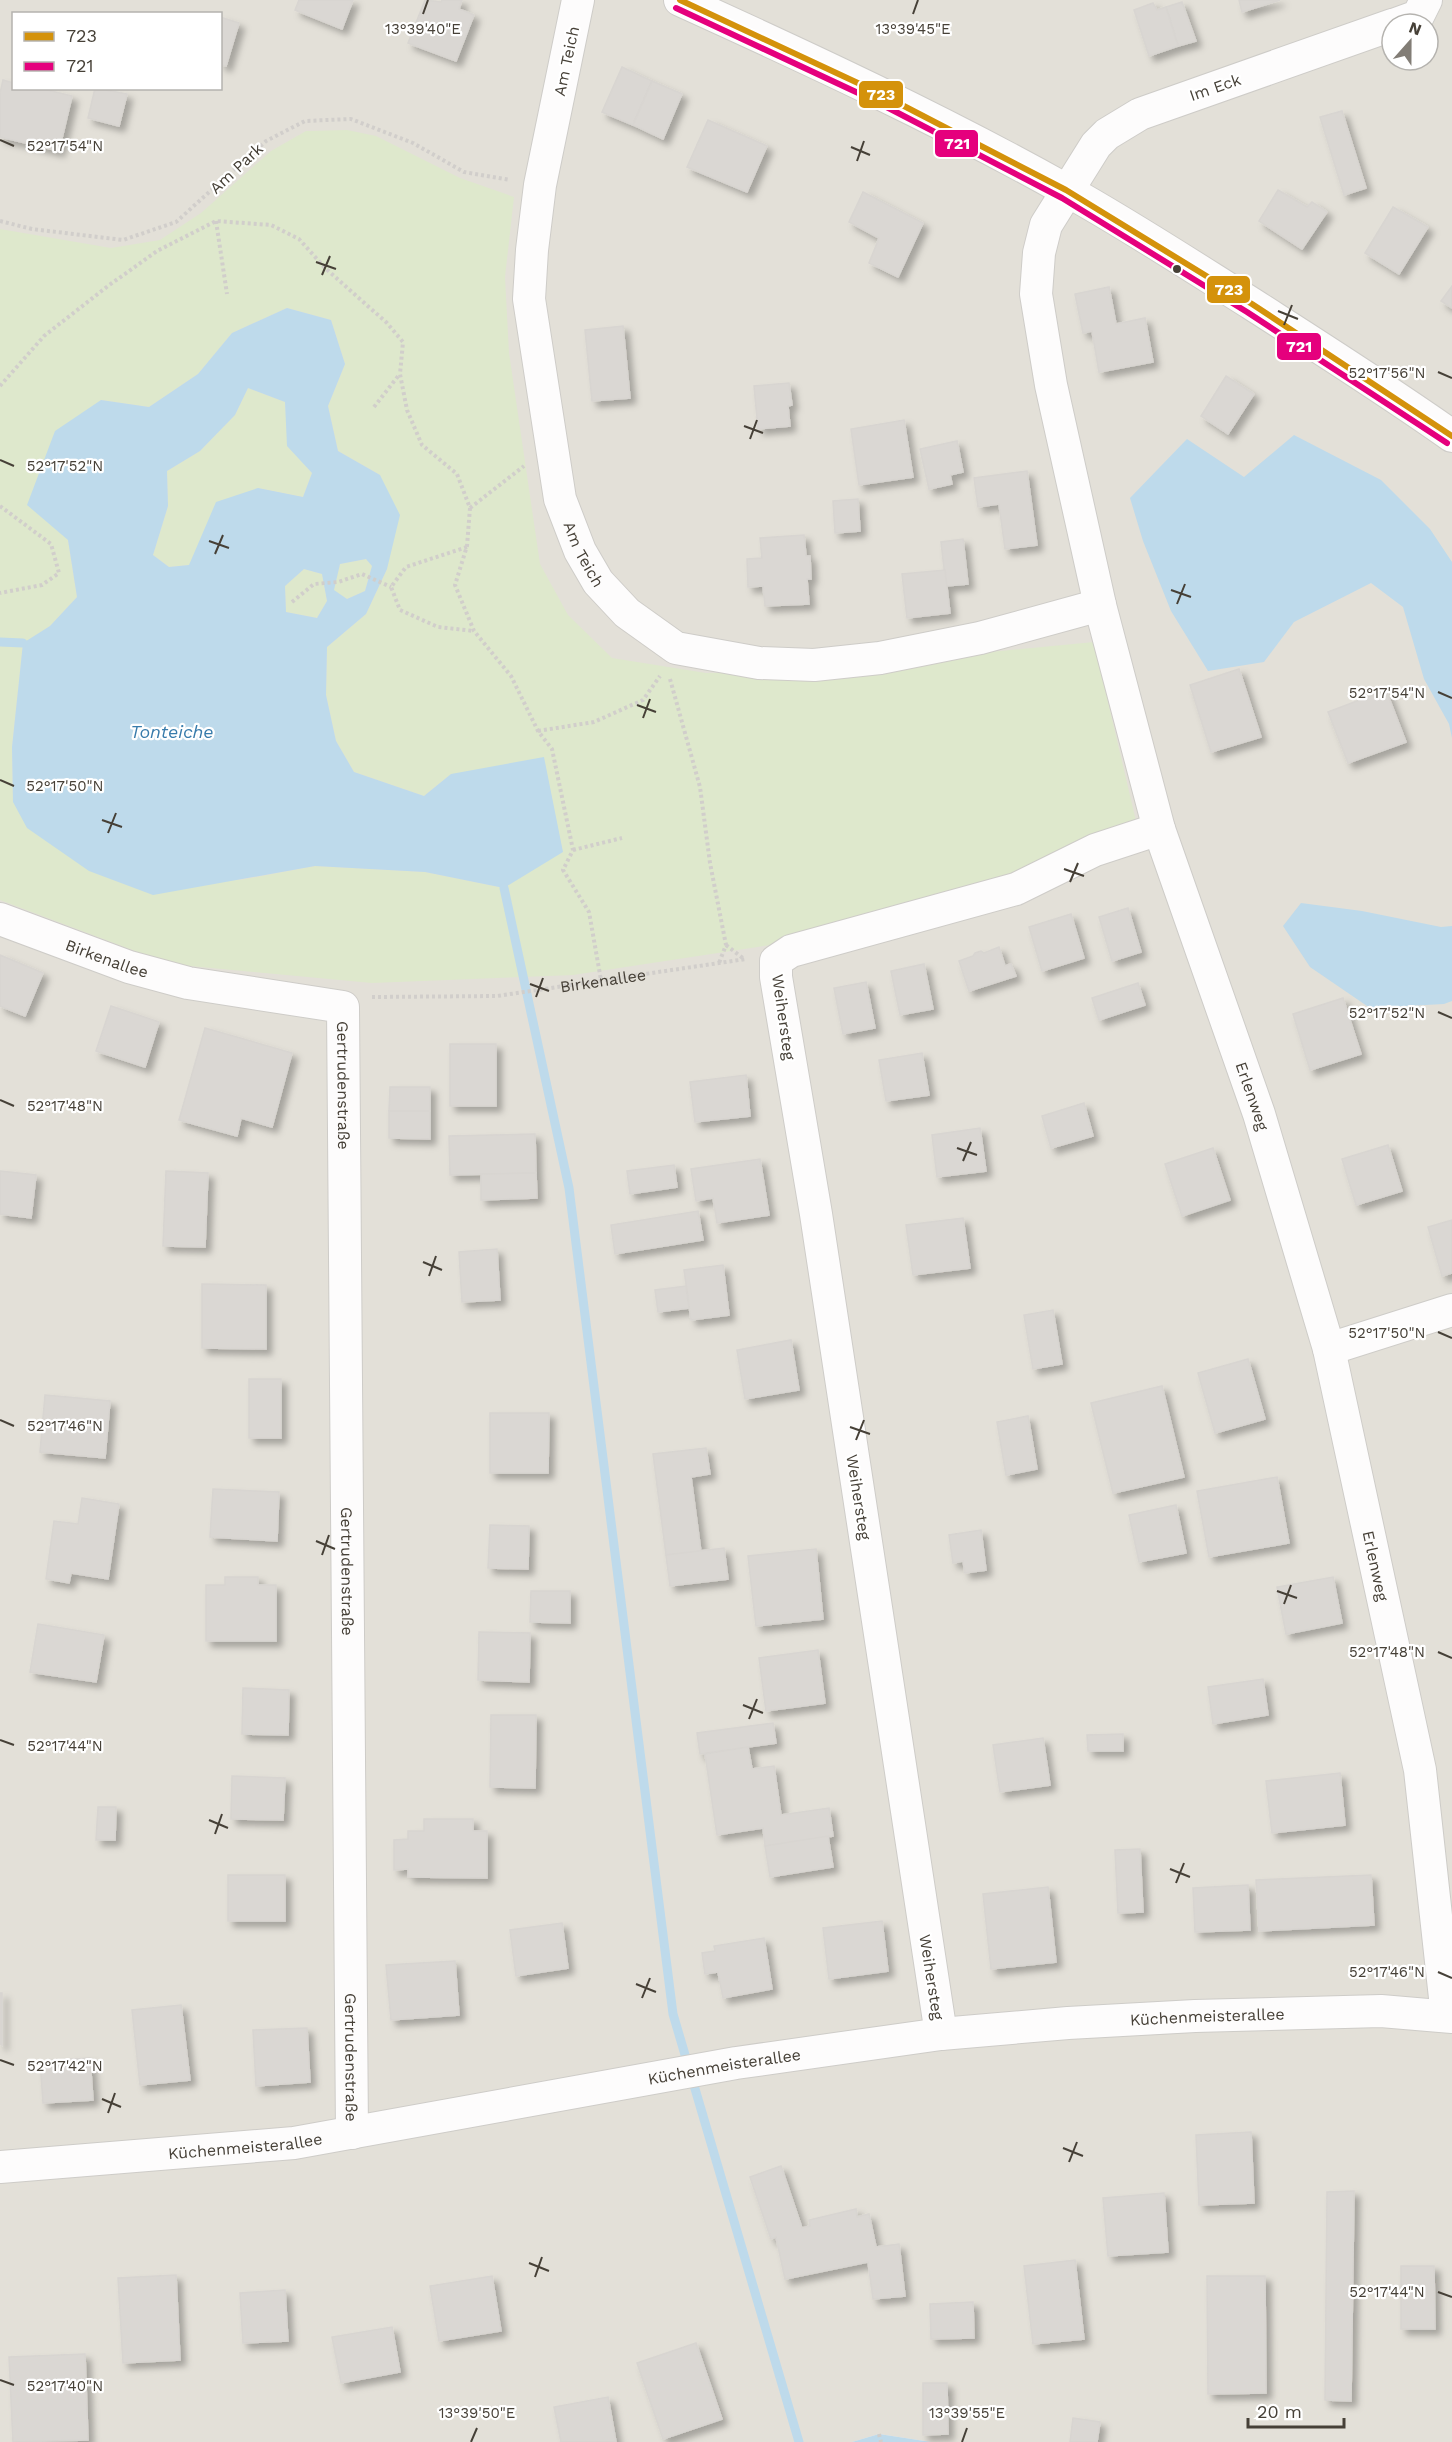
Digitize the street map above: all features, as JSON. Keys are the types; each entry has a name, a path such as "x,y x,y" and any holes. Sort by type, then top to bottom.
{"street":[{"name":"Am Teich","path":"578,0 540,185 529,299 560,499 580,551 598,582 671,657 759,663 814,665 880,658 980,638 1100,605"},
{"path":"680,0 760,36 940,124 1066,190 1299,334 1452,436"},
{"name":"Im Eck","path":"1066,190 1107,134 1140,114 1380,30"},
{"name":"Erlenweg","path":"1066,190 1046,225 1039,253 1036,294 1051,385 1100,605 1160,829 1260,1114 1329,1349 1420,1770 1449,2017"},
{"path":"776,961 790,951 1016,889 1095,850 1160,829"},
{"name":"Birkenallee","path":"0,919 129,967 188,983 343,1007"},
{"name":"Weihersteg","path":"776,961 776,977 816,1214 941,2034"},
{"name":"Gertrudenstraße","path":"343,1007 352,2133"},
{"path":"1329,1349 1452,1310"},
{"name":"Küchenmeisterallee","path":"0,2167 294,2143 736,2063 941,2034 1068,2023 1206,2016 1380,2011 1449,2017"}],"path":[{"name":"Am Park","path":"0,221 32,229 123,240 176,222 266,141 305,121 351,119 413,143 464,172 540,185"},
{"path":"216,221 227,294"},
{"path":"0,386 44,336 108,286 157,251 216,221 271,225 298,239 325,268 387,323 403,342 400,374 408,410 422,446 457,474 470,508 467,546 455,585 474,631 511,676 538,731 552,749 573,850 563,870 590,912 601,980"},
{"path":"374,407 400,374"},
{"path":"470,508 551,444"},
{"path":"0,506 51,544 58,573 42,585 0,593"},
{"path":"391,587 406,567 467,546"},
{"path":"292,602 314,584 338,582 362,574 391,587 400,610 438,627 474,631"},
{"path":"538,731 594,722 643,700 671,657"},
{"path":"671,657 700,787 710,863 726,945 719,963"},
{"path":"573,850 622,838"},
{"path":"726,945 744,959"},
{"name":"Birkenallee","path":"343,1007 372,997 497,996 744,959 776,961"},
{"path":"879,2434 881,2442"}],"shaded area":[{"path":"0,0 1452,0 1452,2442 931,2442 879,2434 852,2442 0,2442"}],"green space":[{"path":"347,130 376,136 460,178 514,197 505,277 509,353 540,564 568,615 612,658 706,673 795,671 1094,642 1139,834 784,943 573,975 372,983 169,964 0,900 0,229 111,248 160,240 201,213 271,151 306,131","holes":["287,308 331,320 345,364 328,406 338,451 380,475 387,569 366,614 327,647 326,695 336,741 354,772 424,796 451,774 504,888 425,872 315,866 240,880 13,801 12,747 23,644 50,626 77,597 68,540 101,400 149,407 198,374 232,333"]},
{"path":"248,388 285,402 288,446 312,473 303,497 258,488 189,565 169,567 153,555 168,506 167,471 200,451 235,415"},
{"path":"366,559 372,566 365,591 347,599 333,590 340,564"},
{"path":"304,569 322,574 327,601 317,618 286,612 285,586"}],"water":[{"name":"Tonteiche","path":"287,308 331,320 345,364 328,406 338,451 380,475 400,515 387,569 366,614 327,647 326,695 336,741 354,772 424,796 451,774 544,757 563,852 504,888 425,872 315,866 153,895 89,871 27,828 13,802 12,747 23,643 50,626 77,597 68,540 27,505 55,431 101,400 149,407 198,374 232,333","holes":["248,388 285,402 287,446 312,473 303,497 258,488 216,502 189,565 169,567 153,555 168,506 167,471 200,451 235,415","366,559 372,566 365,591 347,599 334,590 340,564","304,569 322,574 327,601 317,618 286,612 285,586"]},
{"path":"1294,435 1381,480 1430,529 1452,562 1452,738 1449,724 1424,679 1403,607 1371,583 1294,622 1264,662 1208,671 1171,611 1143,541 1130,498 1187,439 1244,477"},
{"path":"1301,903 1362,911 1441,927 1452,926 1452,1001 1444,1004 1370,1008 1310,967 1283,926"},
{"path":"879,2434 931,2442 852,2442"}],"building":[{"path":"299,0 353,0 342,29 295,10"},
{"path":"425,0 441,2 442,0 462,0 459,9 474,15 456,61 408,43"},
{"path":"1239,0 1280,0 1242,12"},
{"path":"1182,2 1196,41 1178,46 1166,7"},
{"path":"1153,3 1157,10 1166,7 1178,46 1149,56 1134,10"},
{"path":"222,18 239,23 226,66 222,65"},
{"path":"622,67 652,81 633,125 602,112"},
{"path":"3,80 12,82 12,90 47,90 72,96 59,151 0,137 0,93"},
{"path":"652,81 682,94 663,139 633,125"},
{"path":"95,90 127,94 119,126 88,118"},
{"path":"1342,111 1366,188 1344,195 1320,117"},
{"path":"708,120 767,146 747,192 687,167"},
{"path":"1278,190 1307,207 1312,202 1327,212 1302,249 1259,221"},
{"path":"863,192 923,223 898,277 869,263 879,238 849,222"},
{"path":"1393,207 1428,227 1399,274 1365,253"},
{"path":"1452,286 1452,308 1441,301"},
{"path":"1109,287 1116,324 1145,318 1153,362 1099,372 1092,331 1083,333 1075,294"},
{"path":"623,326 630,398 592,401 585,330"},
{"path":"1226,376 1254,394 1228,434 1201,416"},
{"path":"789,383 792,405 788,406 790,426 758,429 754,386"},
{"path":"904,420 913,477 859,485 851,429"},
{"path":"957,441 963,472 950,475 952,484 929,489 920,449"},
{"path":"1027,471 1037,545 1005,549 999,504 978,507 974,478"},
{"path":"858,499 860,531 835,533 833,501"},
{"path":"804,535 806,556 810,556 811,579 807,579 809,604 765,606 763,586 748,587 747,559 762,558 760,538"},
{"path":"963,539 968,584 946,586 941,542"},
{"path":"945,570 950,613 907,618 902,574"},
{"path":"1239,669 1261,737 1211,752 1190,685"},
{"path":"1386,690 1406,742 1348,763 1328,712"},
{"path":"1128,908 1141,952 1112,961 1099,917"},
{"path":"1071,914 1084,958 1042,971 1029,927"},
{"path":"999,947 1005,966 1011,964 1016,976 969,991 959,961 975,953 981,951 984,953"},
{"path":"0,955 43,973 25,1016 0,1006"},
{"path":"924,964 933,1009 900,1015 891,971"},
{"path":"866,982 875,1028 843,1034 834,988"},
{"path":"1138,983 1145,1005 1099,1020 1092,998"},
{"path":"1343,998 1361,1054 1310,1070 1293,1014"},
{"path":"111,1006 159,1022 145,1067 96,1051"},
{"path":"205,1028 292,1053 272,1127 241,1118 237,1136 179,1120"},
{"path":"450,1044 496,1044 496,1106 450,1106"},
{"path":"922,1053 929,1095 886,1101 879,1060"},
{"path":"746,1075 750,1116 695,1122 690,1082"},
{"path":"390,1087 430,1087 430,1111 389,1111"},
{"path":"1084,1103 1093,1136 1051,1148 1042,1116"},
{"path":"389,1111 430,1111 430,1139 389,1138"},
{"path":"980,1128 986,1171 937,1177 932,1135"},
{"path":"535,1134 536,1173 450,1175 449,1136"},
{"path":"1388,1145 1402,1191 1356,1205 1342,1159"},
{"path":"1213,1148 1230,1200 1182,1216 1165,1164"},
{"path":"760,1159 769,1215 717,1223 713,1198 696,1201 691,1169"},
{"path":"674,1165 677,1187 630,1194 627,1171"},
{"path":"0,1171 36,1175 31,1218 0,1214"},
{"path":"166,1171 208,1173 205,1247 163,1246"},
{"path":"536,1173 537,1198 481,1200 481,1174"},
{"path":"698,1211 703,1240 615,1254 611,1225"},
{"path":"963,1218 970,1268 913,1275 906,1225"},
{"path":"1452,1220 1452,1273 1442,1276 1428,1227"},
{"path":"497,1249 500,1300 462,1302 459,1252"},
{"path":"723,1265 729,1315 691,1320 684,1270"},
{"path":"202,1284 266,1285 266,1349 202,1348"},
{"path":"686,1286 689,1308 658,1312 655,1290"},
{"path":"1053,1310 1062,1364 1033,1369 1024,1315"},
{"path":"791,1340 799,1390 745,1399 737,1350"},
{"path":"1248,1359 1265,1419 1215,1433 1198,1373"},
{"path":"249,1379 281,1379 281,1438 249,1438"},
{"path":"1162,1386 1184,1477 1113,1493 1091,1403"},
{"path":"45,1395 110,1401 105,1458 40,1452"},
{"path":"490,1413 549,1413 548,1473 490,1473"},
{"path":"1028,1416 1037,1469 1006,1475 997,1422"},
{"path":"706,1448 710,1474 691,1477 701,1552 666,1555 653,1454"},
{"path":"1277,1477 1289,1543 1209,1557 1197,1491"},
{"path":"213,1489 279,1492 277,1541 210,1537"},
{"path":"82,1498 119,1504 108,1579 71,1573 69,1583 46,1579 54,1521 78,1524"},
{"path":"1176,1505 1186,1553 1139,1562 1129,1515"},
{"path":"490,1525 529,1526 528,1569 488,1568"},
{"path":"981,1530 986,1570 965,1573 963,1561 953,1563 949,1535"},
{"path":"724,1548 728,1579 670,1586 666,1555"},
{"path":"816,1549 823,1619 756,1626 748,1556"},
{"path":"225,1577 258,1577 258,1585 276,1585 276,1641 206,1641 206,1585 225,1585"},
{"path":"1333,1577 1342,1623 1286,1634 1277,1587"},
{"path":"531,1591 570,1591 570,1623 530,1622"},
{"path":"38,1624 104,1635 96,1682 30,1672"},
{"path":"479,1632 530,1633 529,1682 478,1680"},
{"path":"818,1650 825,1703 766,1711 759,1658"},
{"path":"1263,1679 1268,1715 1213,1724 1208,1687"},
{"path":"243,1688 289,1690 288,1735 242,1734"},
{"path":"491,1715 536,1715 535,1788 490,1787"},
{"path":"773,1723 776,1743 700,1754 697,1733"},
{"path":"1123,1734 1123,1751 1088,1751 1087,1735"},
{"path":"1043,1738 1050,1785 1000,1792 993,1745"},
{"path":"748,1747 752,1769 774,1766 781,1815 829,1808 833,1836 765,1846 763,1828 717,1835 705,1754"},
{"path":"1340,1773 1345,1825 1272,1833 1266,1781"},
{"path":"232,1776 285,1778 283,1820 231,1819"},
{"path":"98,1807 116,1807 115,1840 96,1840"},
{"path":"424,1819 473,1819 473,1831 487,1831 487,1878 408,1877 408,1869 394,1870 394,1840 408,1839 408,1831 424,1831"},
{"path":"828,1836 833,1867 770,1877 765,1846"},
{"path":"1140,1849 1143,1912 1118,1913 1115,1850"},
{"path":"228,1875 285,1875 285,1921 228,1921"},
{"path":"1371,1875 1374,1925 1259,1931 1256,1880"},
{"path":"1248,1885 1250,1930 1195,1932 1193,1888"},
{"path":"1048,1887 1056,1962 991,1969 983,1894"},
{"path":"882,1921 888,1971 829,1979 823,1928"},
{"path":"562,1923 568,1968 516,1976 510,1930"},
{"path":"764,1938 772,1989 723,1998 718,1972 705,1974 702,1953 715,1951 714,1946"},
{"path":"455,1961 459,2015 391,2020 386,1965"},
{"path":"0,1993 2,1993 2,2045 0,2044"},
{"path":"181,2005 190,2080 140,2085 132,2010"},
{"path":"307,2028 310,2082 256,2086 253,2030"},
{"path":"90,2058 93,2100 43,2103 40,2061"},
{"path":"1251,2132 1254,2203 1199,2205 1196,2135"},
{"path":"781,2166 802,2228 810,2226 809,2220 856,2209 857,2217 869,2214 876,2247 899,2244 905,2296 873,2299 868,2262 785,2279 776,2237 771,2239 750,2177"},
{"path":"1354,2191 1351,2401 1325,2400 1327,2192"},
{"path":"1164,2193 1168,2252 1108,2256 1103,2198"},
{"path":"1075,2260 1084,2339 1033,2344 1024,2266"},
{"path":"1401,2266 1434,2266 1435,2329 1401,2329"},
{"path":"176,2275 180,2360 123,2363 118,2278"},
{"path":"492,2276 501,2331 439,2341 430,2286"},
{"path":"1207,2276 1265,2276 1266,2393 1208,2394"},
{"path":"285,2290 288,2341 243,2343 240,2293"},
{"path":"973,2302 974,2338 931,2339 930,2304"},
{"path":"392,2327 400,2372 341,2383 332,2337"},
{"path":"696,2343 722,2419 663,2439 637,2363"},
{"path":"85,2354 88,2440 13,2442 9,2357"},
{"path":"923,2383 947,2383 948,2434 923,2435"},
{"path":"608,2397 616,2442 561,2442 554,2407"},
{"path":"1073,2418 1100,2422 1097,2442 1070,2442"}],"waterway":[{"path":"0,642 23,643"},
{"path":"504,888 569,1188 673,2014 799,2442"}],"transit line":[{"name":"723","path":"680,0 875,91 1066,190 1252,304 1452,436"},
{"name":"721","path":"676,8 871,99 1062,198 1247,312 1447,443"}]}
